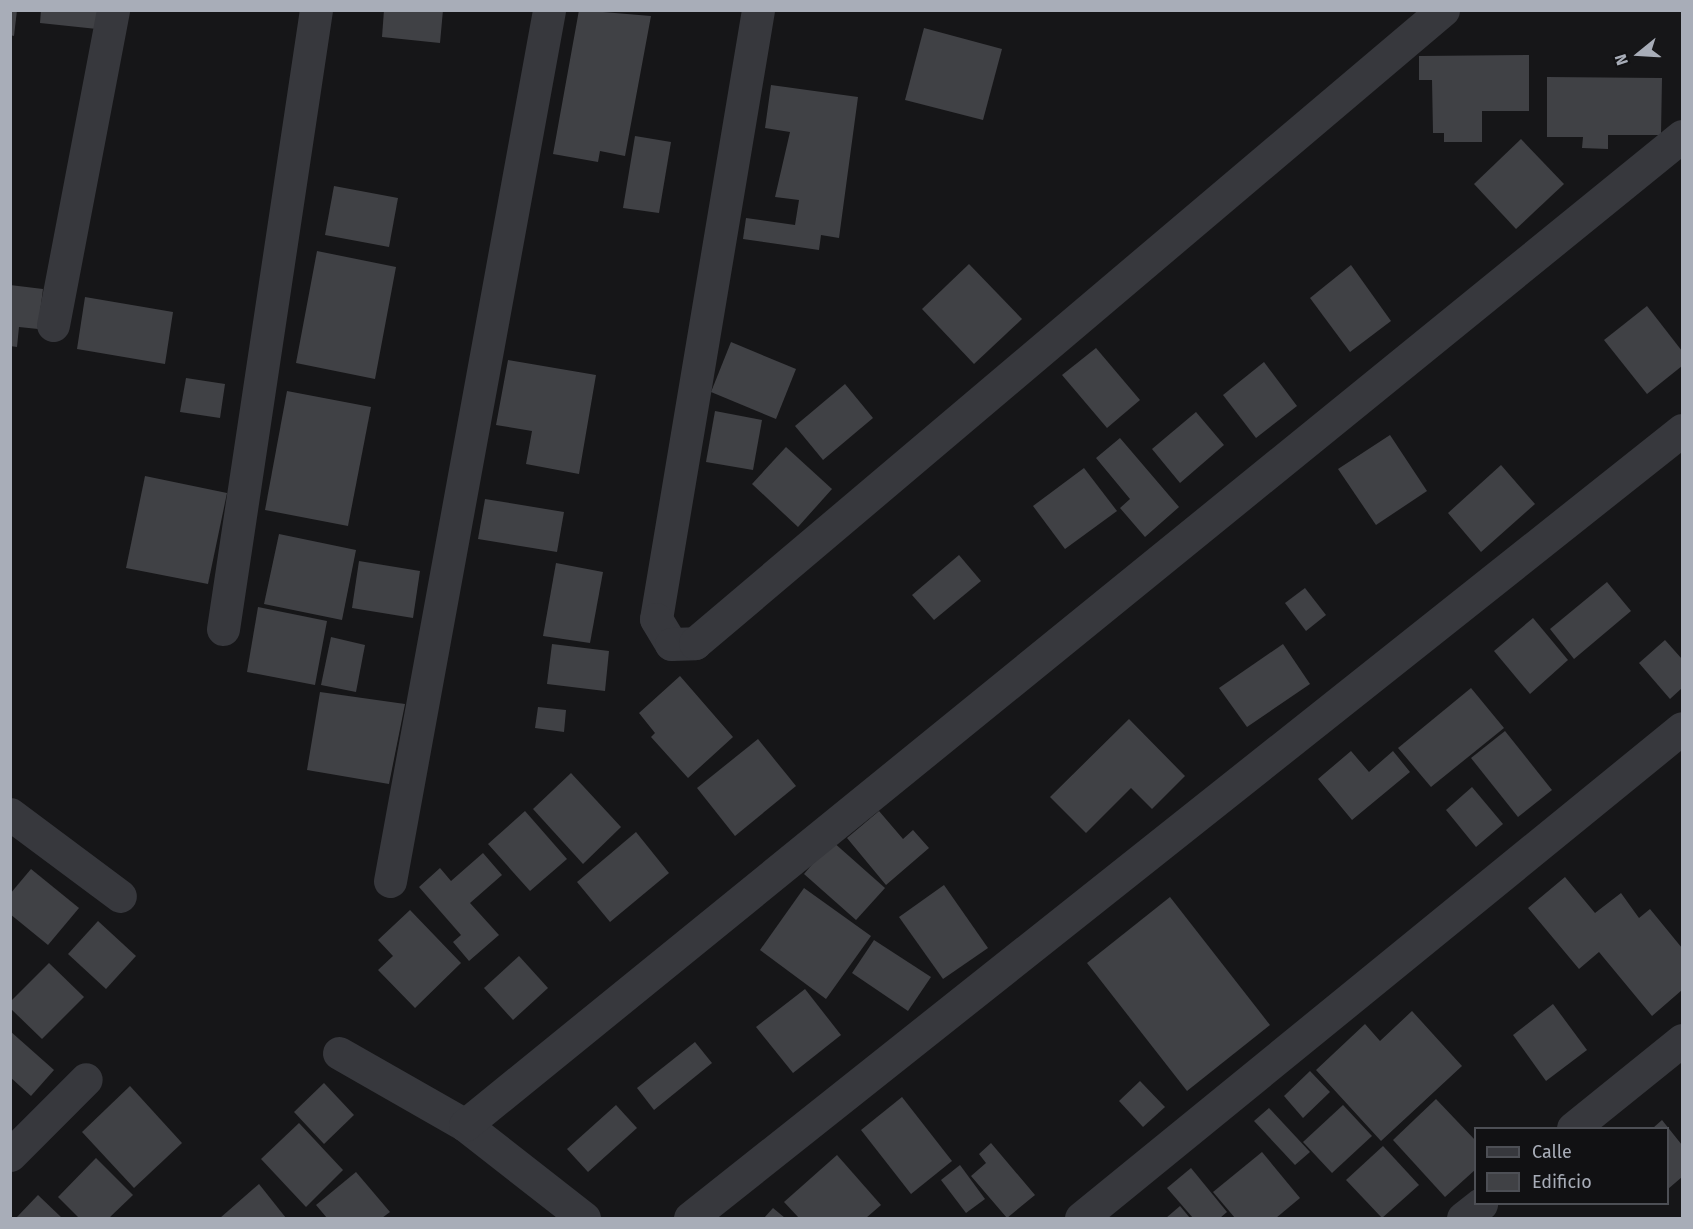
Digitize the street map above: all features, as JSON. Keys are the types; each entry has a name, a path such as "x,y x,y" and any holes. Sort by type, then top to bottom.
{"street":[{"path":"53,325 113,10"},
{"path":"223,629 316,10"},
{"path":"390,881 549,10"},
{"path":"758,10 656,619 671,644 695,643 1443,10"},
{"path":"465,1125 1683,136"},
{"path":"690,1218 1683,430"},
{"path":"1081,1218 1683,728"},
{"path":"10,814 120,896"},
{"path":"1575,1127 1683,1040"},
{"path":"339,1053 465,1125 584,1218"},
{"path":"10,1155 86,1079"},
{"path":"1463,1218 1479,1205"}],"building":[{"path":"10,10 17,10 14,36 10,35"},
{"path":"41,10 99,10 97,29 40,23"},
{"path":"384,10 443,10 440,43 382,37"},
{"path":"579,10 651,16 625,156 600,151 598,162 553,154"},
{"path":"924,28 1002,49 983,120 905,100"},
{"path":"1529,55 1529,111 1482,111 1482,142 1444,142 1444,133 1433,133 1432,80 1419,80 1419,56"},
{"path":"1547,77 1662,78 1661,135 1608,135 1608,149 1582,148 1583,137 1547,137"},
{"path":"771,85 858,97 839,238 821,235 819,250 743,239 746,218 795,225 799,200 775,197 790,132 765,128"},
{"path":"635,136 671,142 659,213 623,208"},
{"path":"1521,139 1564,184 1516,229 1474,184"},
{"path":"334,186 398,198 389,247 325,235"},
{"path":"317,251 396,267 375,379 296,363"},
{"path":"969,264 1022,319 974,364 922,309"},
{"path":"1351,265 1391,321 1350,352 1310,298"},
{"path":"10,285 43,289 38,329 19,327 17,347 10,346"},
{"path":"85,297 173,312 165,364 77,349"},
{"path":"1647,306 1682,351 1682,366 1647,394 1604,340"},
{"path":"731,342 796,369 776,419 711,392"},
{"path":"1096,348 1140,400 1107,428 1062,375"},
{"path":"508,360 596,375 579,474 526,464 532,431 496,425"},
{"path":"1264,362 1297,406 1256,438 1223,395"},
{"path":"186,378 225,384 220,418 180,412"},
{"path":"845,384 873,418 823,460 795,426"},
{"path":"287,391 371,407 348,526 265,510"},
{"path":"715,411 762,420 753,470 706,462"},
{"path":"1196,412 1224,445 1180,483 1152,449"},
{"path":"1390,435 1427,491 1376,525 1338,469"},
{"path":"1120,438 1179,507 1145,537 1120,508 1130,499 1096,458"},
{"path":"786,447 832,489 798,527 752,484"},
{"path":"1501,465 1535,504 1481,552 1448,513"},
{"path":"1084,468 1117,511 1065,549 1033,506"},
{"path":"145,476 227,493 208,584 126,568"},
{"path":"485,499 564,512 557,552 478,539"},
{"path":"279,534 356,550 342,620 264,604"},
{"path":"959,555 981,581 934,620 912,595"},
{"path":"359,561 420,571 413,618 352,608"},
{"path":"556,563 603,572 590,643 543,636"},
{"path":"1607,582 1631,611 1574,659 1550,629"},
{"path":"1305,588 1326,615 1306,631 1285,603"},
{"path":"258,607 327,621 315,685 247,672"},
{"path":"1533,618 1568,660 1530,694 1494,651"},
{"path":"331,637 365,645 356,692 321,685"},
{"path":"1665,640 1682,659 1682,688 1670,699 1639,663"},
{"path":"552,644 609,651 605,691 547,684"},
{"path":"1283,644 1310,684 1247,727 1219,688"},
{"path":"680,676 733,737 688,778 651,737 655,733 639,713"},
{"path":"1471,688 1504,728 1431,787 1398,748"},
{"path":"320,692 405,704 389,784 307,770"},
{"path":"538,707 566,710 564,732 535,728"},
{"path":"1129,719 1185,776 1152,809 1131,788 1086,833 1050,797"},
{"path":"1505,731 1552,790 1518,817 1471,758"},
{"path":"758,739 796,786 735,836 697,788"},
{"path":"1351,751 1369,772 1393,751 1410,772 1352,820 1318,779"},
{"path":"571,773 621,827 583,864 533,809"},
{"path":"1472,787 1503,824 1476,847 1446,810"},
{"path":"525,811 567,859 530,891 488,844"},
{"path":"879,811 903,839 913,830 929,848 886,885 847,838"},
{"path":"636,832 669,873 610,922 577,882"},
{"path":"832,841 885,888 856,920 804,874"},
{"path":"483,853 502,875 470,903 499,935 469,961 453,942 461,935 419,887 440,868 451,881"},
{"path":"31,869 79,908 48,945 10,914 10,894"},
{"path":"1565,877 1595,913 1621,893 1639,918 1650,909 1682,948 1682,990 1652,1016 1599,952 1579,969 1528,908"},
{"path":"944,885 988,948 943,979 899,917"},
{"path":"804,888 871,936 826,999 760,950"},
{"path":"1170,897 1270,1025 1187,1091 1087,963"},
{"path":"410,910 461,963 415,1008 378,970 393,956 378,940"},
{"path":"98,921 136,956 106,989 68,954"},
{"path":"874,940 931,977 908,1011 852,973"},
{"path":"519,956 548,988 513,1020 484,988"},
{"path":"49,963 84,997 42,1039 10,1008 10,1002"},
{"path":"805,989 841,1035 793,1073 756,1027"},
{"path":"1553,1004 1587,1050 1546,1081 1513,1035"},
{"path":"1412,1011 1462,1066 1381,1141 1316,1070 1365,1024 1380,1041"},
{"path":"10,1031 54,1070 31,1096 10,1077"},
{"path":"695,1042 712,1063 654,1110 637,1088"},
{"path":"1310,1071 1330,1092 1303,1118 1284,1096"},
{"path":"1140,1081 1165,1107 1143,1127 1119,1101"},
{"path":"324,1083 354,1115 324,1144 294,1112"},
{"path":"130,1086 182,1143 134,1188 82,1132"},
{"path":"902,1097 952,1161 911,1194 861,1130"},
{"path":"1436,1099 1474,1139 1474,1171 1445,1197 1393,1140"},
{"path":"616,1105 637,1128 588,1172 567,1149"},
{"path":"1343,1105 1372,1136 1332,1173 1303,1142"},
{"path":"1269,1108 1310,1152 1295,1165 1254,1121"},
{"path":"1662,1120 1668,1127 1654,1127"},
{"path":"299,1123 343,1170 306,1207 261,1159"},
{"path":"1669,1129 1682,1145 1682,1177 1669,1188"},
{"path":"991,1143 1035,1195 1007,1218 971,1176 986,1163 979,1154"},
{"path":"1383,1146 1419,1185 1382,1218 1346,1180"},
{"path":"1262,1152 1300,1198 1276,1218 1235,1218 1213,1192"},
{"path":"837,1155 881,1205 866,1218 799,1218 784,1202"},
{"path":"96,1158 133,1195 109,1218 79,1218 58,1197"},
{"path":"960,1165 985,1199 966,1213 941,1180"},
{"path":"1191,1168 1227,1212 1220,1218 1193,1218 1167,1188"},
{"path":"356,1172 390,1212 382,1218 327,1218 316,1205"},
{"path":"259,1184 286,1218 220,1218"},
{"path":"38,1195 62,1218 16,1218"},
{"path":"1180,1206 1190,1218 1166,1218"},
{"path":"773,1208 785,1218 764,1218"}]}
